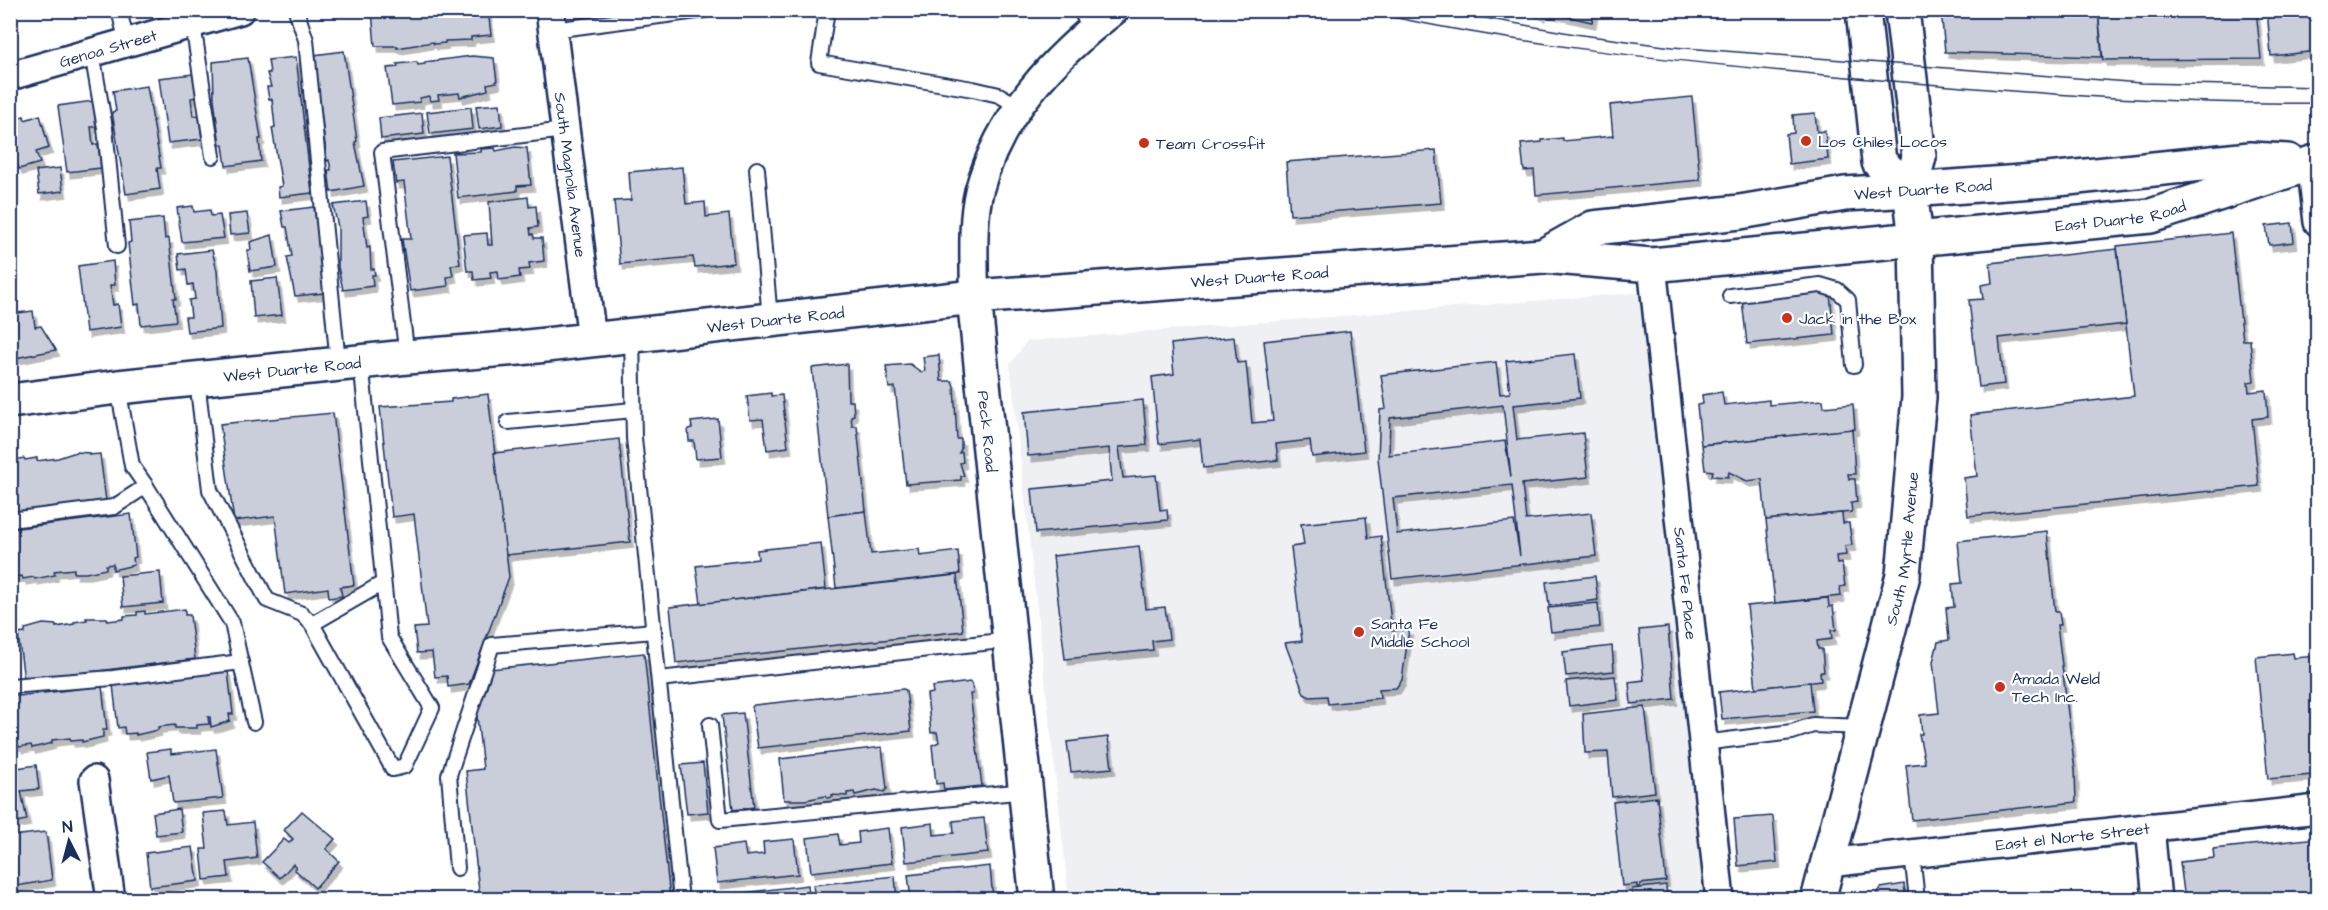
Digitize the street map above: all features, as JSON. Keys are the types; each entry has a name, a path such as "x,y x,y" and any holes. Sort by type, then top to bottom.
{"main road":[{"path":"1863,10 1879,162 1910,190"},
{"name":"South Myrtle Avenue","path":"1818,900 1903,575 1919,397 1916,239 1910,190 1919,157 1902,10"},
{"name":"West Duarte Road","path":"1543,256 1593,228 1740,212 1845,194 2048,180 2250,159 2314,161"},
{"name":"East Duarte Road","path":"1916,239 2151,216 2314,161"},
{"name":"West Duarte Road","path":"10,401 349,362 519,348 974,297 1543,256 1653,265 1916,239"},
{"name":"Peck Road","path":"974,297 1037,900"}],"street":[{"name":"Genoa Street","path":"10,76 240,10"},
{"name":"Peck Road","path":"974,297 974,238 979,192 995,150 1018,106 1086,19 1115,10"},
{"name":"South Magnolia Avenue","path":"552,20 592,339"},
{"path":"2314,161 2318,222"},
{"name":"Santa Fe Place","path":"1653,265 1720,900"},
{"path":"94,780 111,900"},
{"name":"East el Norte Street","path":"1828,863 2318,809"},
{"path":"2150,827 2157,900"}],"lane":[{"path":"119,10 127,43"},
{"path":"197,380 210,490 267,600 302,615 312,624 393,769 405,766 432,708 389,637 306,40 296,10"},
{"path":"552,20 705,10"},
{"path":"826,10 819,63 973,89 999,95 1018,106"},
{"path":"193,24 213,156"},
{"path":"92,53 105,128 117,246"},
{"path":"406,357 382,152 566,130"},
{"path":"757,169 770,319"},
{"path":"1730,296 1820,285 1837,290 1848,300 1854,365"},
{"path":"632,335 633,410 681,900"},
{"path":"118,387 132,466 232,623 254,722"},
{"path":"508,422 633,410"},
{"path":"10,520 114,507 146,486"},
{"path":"312,624 383,583"},
{"path":"457,868 449,775 492,645 654,631"},
{"path":"658,679 1010,640"},
{"path":"10,686 113,678 241,662"},
{"path":"710,725 720,820 1026,790"},
{"path":"1703,743 1792,732 1813,726 1863,728"},
{"path":"1912,854 1917,900"}],"shaded area":[{"name":"Santa Fe Middle School","path":"1646,292 1704,899 1069,899 1010,364 1027,341"}],"building":[{"path":"488,10 491,35 471,37 471,40 445,41 445,43 434,44 433,42 397,48 397,46 375,46 372,11"},
{"path":"1530,10 1595,10 1592,22 1543,11 1542,15"},
{"path":"1941,10 2098,10 2102,57 1945,52"},
{"path":"2098,10 2256,10 2261,59 2103,60"},
{"path":"2267,10 2318,10 2318,51 2271,56"},
{"path":"344,51 357,141 355,142 364,186 331,192 328,170 331,170 329,160 327,161 314,55"},
{"path":"472,56 494,58 497,82 487,84 488,90 460,97 459,93 438,95 439,100 430,101 429,96 420,98 420,102 392,105 387,68 398,67 397,64 417,62 418,65 425,64 425,62"},
{"path":"296,57 312,193 279,197 278,187 282,186 272,128 275,127 272,99 269,99 267,87 271,87 267,73 270,73 268,60"},
{"path":"248,58 261,139 259,139 261,161 226,166 223,145 220,145 214,99 213,62"},
{"path":"193,74 197,97 191,98 193,116 199,115 202,139 168,143 159,78"},
{"path":"147,86 161,168 157,168 160,189 126,194 112,112 116,111 113,91"},
{"path":"1692,97 1700,180 1536,195 1534,170 1524,171 1521,144 1563,138 1563,141 1613,136 1610,105"},
{"path":"93,101 96,127 91,127 93,145 98,144 101,168 67,172 58,106"},
{"path":"500,104 502,126 479,129 476,106"},
{"path":"471,107 473,129 430,134 427,112"},
{"path":"422,113 424,134 381,139 379,118"},
{"path":"1815,113 1817,132 1825,131 1828,159 1789,164 1786,134 1794,133 1793,115"},
{"path":"40,115 49,148 36,152 40,163 19,169 10,143 10,124 19,121 18,118 24,116 25,120"},
{"path":"515,147 527,148 531,185 517,186 517,191 458,198 453,153 481,152 481,149 495,148 496,151"},
{"path":"1436,150 1441,203 1290,215 1286,162"},
{"path":"447,156 460,264 451,265 453,276 447,277 448,286 410,291 402,239 411,239 404,182 396,183 393,162"},
{"path":"682,167 686,204 705,202 706,217 729,214 734,263 695,267 693,257 620,264 614,201 631,200 629,172"},
{"path":"60,168 63,191 39,194 36,171"},
{"path":"528,197 529,207 536,206 538,227 530,228 531,235 533,234 534,238 542,238 544,261 529,263 530,269 519,270 520,277 499,280 498,271 490,272 491,278 474,280 473,271 467,271 463,235 487,233 488,245 492,245 489,202"},
{"path":"366,201 368,216 363,217 367,248 370,247 371,269 374,269 375,275 372,275 373,286 343,290 338,267 338,227 333,205"},
{"path":"193,206 194,212 210,210 211,216 220,215 224,238 182,242 177,208"},
{"path":"314,207 324,273 322,275 324,293 295,296 287,257 292,256 287,227 284,227 281,211"},
{"path":"247,213 250,233 230,235 228,215"},
{"path":"163,218 165,239 169,238 176,299 173,299 176,321 141,325 139,304 135,305 128,243 131,242 129,222"},
{"path":"2292,223 2294,242 2269,245 2266,226"},
{"path":"2231,233 2243,340 2250,340 2254,381 2248,382 2249,392 2266,390 2268,417 2252,419 2259,486 1968,516 1964,478 1977,476 1970,415 2134,396 2117,246"},
{"path":"272,235 277,267 250,271 247,250 251,250 250,242"},
{"path":"2117,249 2126,324 1999,338 2004,384 1979,387 1969,300 1983,299 1981,285 1992,283 1990,263"},
{"path":"212,250 217,271 221,328 187,332 185,317 191,317 189,300 195,299 193,284 188,285 186,269 180,270 178,254"},
{"path":"113,261 115,285 110,285 113,305 118,304 121,327 86,332 78,266"},
{"path":"277,278 282,315 254,318 251,281"},
{"path":"1821,292 1822,294 1830,293 1834,335 1747,344 1742,300"},
{"path":"33,311 35,327 41,326 56,350 10,359 10,314"},
{"path":"1350,331 1364,451 1312,457 1310,440 1276,444 1278,460 1203,468 1200,439 1159,444 1152,377 1174,374 1171,344 1234,337 1237,363 1246,362 1252,423 1273,421 1264,341"},
{"path":"1575,354 1580,398 1513,405 1517,440 1583,433 1588,477 1522,484 1526,520 1591,513 1596,556 1392,579 1378,458 1380,410 1386,409 1381,375 1496,362 1500,394 1510,393 1506,361","holes":["1503,405 1511,477 1505,441 1389,455 1390,418","1512,485 1520,556 1514,521 1397,534 1393,498"]},
{"path":"939,355 941,381 952,381 954,386 957,439 961,439 959,453 962,452 963,462 960,463 964,476 961,476 961,480 906,484 895,387 889,388 886,366 910,364 921,372 925,371 923,357"},
{"path":"847,364 848,401 853,401 852,426 857,426 866,511 828,516 812,368"},
{"path":"1722,392 1724,405 1769,400 1769,405 1823,400 1824,407 1853,404 1855,429 1701,445 1697,405 1703,404 1702,395"},
{"path":"771,393 771,396 782,395 788,447 767,450 763,419 750,420 747,396"},
{"path":"488,394 509,577 469,684 448,687 447,676 435,677 432,652 417,653 414,628 427,627 414,514 392,517 380,407 451,402 451,399"},
{"path":"1143,400 1147,445 1119,447 1123,478 1156,475 1160,510 1167,509 1168,520 1036,533 1032,489 1112,481 1109,448 1028,456 1024,412"},
{"path":"333,413 354,585 340,587 342,596 329,598 328,588 285,594 275,516 234,521 220,424"},
{"path":"718,419 722,457 696,459 694,441 689,441 688,429 692,428 691,422"},
{"path":"1852,429 1855,474 1848,474 1849,479 1855,479 1857,502 1851,503 1852,512 1766,520 1762,479 1747,481 1729,472 1728,477 1712,476 1713,471 1705,470 1702,445"},
{"path":"619,439 630,542 506,555 494,453"},
{"path":"76,452 89,453 89,455 100,454 106,501 10,513 10,461 37,458 37,461"},
{"path":"866,511 871,554 919,549 920,556 958,551 960,574 836,588 828,516"},
{"path":"1842,513 1843,523 1849,523 1852,545 1845,546 1846,555 1836,556 1837,564 1842,563 1845,586 1840,587 1841,596 1775,603 1766,520"},
{"path":"131,514 136,557 133,558 134,565 113,570 113,564 106,565 106,569 86,573 74,573 74,569 54,571 55,575 35,579 34,577 23,579 22,576 12,577 10,529"},
{"path":"1366,517 1368,538 1381,536 1392,631 1409,629 1402,680 1396,688 1379,689 1380,698 1328,704 1327,696 1310,697 1304,694 1285,643 1302,641 1291,547 1304,545 1301,524"},
{"name":"Amada Weld Tech Inc.","path":"2047,531 2055,612 2059,612 2061,625 2057,625 2075,770 2076,802 1912,820 1906,765 1925,763 1919,734 1922,734 1920,715 1939,713 1933,662 1938,642 1949,640 1946,608 1954,607 1952,584 1962,583 1958,541"},
{"path":"821,543 826,589 701,604 696,566 758,559 757,550"},
{"path":"1139,546 1146,609 1165,607 1169,639 1152,641 1153,650 1065,659 1053,556"},
{"path":"160,572 163,603 123,607 120,576"},
{"path":"957,575 963,631 676,663 670,607"},
{"path":"1595,576 1598,600 1549,606 1546,582"},
{"path":"1828,598 1829,607 1833,606 1836,630 1831,630 1832,639 1817,641 1818,649 1822,649 1824,672 1820,672 1821,681 1756,688 1747,606"},
{"path":"1598,603 1600,627 1551,632 1548,608"},
{"path":"185,609 185,615 190,615 195,659 24,680 18,634 25,633 25,629 43,624 56,625 56,627 74,624 74,622 87,620 86,618 107,618 108,621 137,615 137,612 145,611 145,614"},
{"path":"1668,627 1674,699 1631,704 1629,682 1644,680 1639,630"},
{"path":"1612,646 1614,671 1566,676 1563,652"},
{"path":"644,653 670,899 480,900 466,771 483,769 476,708 490,669"},
{"path":"2293,653 2294,658 2318,656 2318,765 2311,766 2312,775 2268,779 2256,657"},
{"path":"228,671 233,714 229,714 230,721 211,727 210,717 208,717 209,724 197,725 197,728 175,728 175,725 158,727 158,730 136,735 136,733 125,734 124,727 118,728 113,685"},
{"path":"1615,676 1618,700 1569,706 1566,681"},
{"path":"970,682 982,786 944,790 943,783 936,784 932,745 939,742 937,732 931,733 927,694 933,693 932,687"},
{"path":"1810,682 1813,711 1722,719 1719,692"},
{"path":"102,686 107,730 103,730 103,737 82,742 82,740 71,741 70,738 52,740 52,743 32,748 31,745 19,747 18,744 10,745 10,697"},
{"path":"906,690 911,731 758,748 752,707 754,705"},
{"path":"1645,707 1655,792 1612,797 1608,752 1585,753 1583,714"},
{"path":"743,713 754,807 733,810 722,715"},
{"path":"1108,737 1112,768 1071,772 1067,742"},
{"path":"882,747 887,789 884,792 876,790 855,795 854,792 847,793 847,796 832,795 833,797 827,798 825,796 805,800 784,800 780,759"},
{"path":"171,749 171,754 216,749 223,798 173,803 169,775 151,779 147,752"},
{"path":"703,763 708,812 687,814 681,765"},
{"path":"36,765 39,789 21,791 27,820 10,823 11,769"},
{"path":"1657,797 1666,881 1640,884 1640,887 1637,887 1637,884 1622,886 1613,802"},
{"path":"179,809 182,832 156,835 153,813"},
{"path":"226,811 228,825 253,822 257,858 227,862 229,877 204,880 201,849 207,849 203,813"},
{"path":"302,811 335,839 326,849 339,861 315,888 294,869 296,867 293,864 280,878 262,862 284,839 289,843 293,839 284,830"},
{"path":"1773,816 1777,862 1738,866 1734,819"},
{"path":"984,818 988,853 906,862 902,827 933,823 934,835 954,833 953,821"},
{"path":"888,828 892,863 811,872 807,838 838,834 840,845 859,843 858,832"},
{"path":"46,832 52,880 10,887 10,857 14,857 12,836"},
{"path":"2318,838 2318,900 2185,900 2180,862 2214,858 2213,849"},
{"path":"794,839 798,874 717,883 713,848 744,844 746,856 764,854 763,842"},
{"path":"193,847 198,881 150,887 146,853"},
{"path":"990,866 993,900 961,900 960,892 941,894 942,900 911,900 908,875"},
{"path":"895,876 897,900 815,900 813,885"},
{"path":"1904,884 1906,900 1873,900 1881,888"},
{"path":"808,885 809,898 801,900 719,900 718,896"},
{"path":"1666,885 1667,900 1631,900 1632,889"}],"tram line":[{"path":"1361,10 1420,23 1538,43 1775,70 2076,96 2197,102 2318,103"},
{"path":"1440,10 1575,34 1672,47 2141,83 2318,87"}],"place":[{"name":"Los Chiles Locos","path":"1806,141"},
{"name":"Team Crossfit","path":"1144,143"},
{"name":"Jack in the Box","path":"1787,318"},
{"name":"Santa Fe Middle School","path":"1359,632"},
{"name":"Amada Weld Tech Inc.","path":"2000,687"}]}
